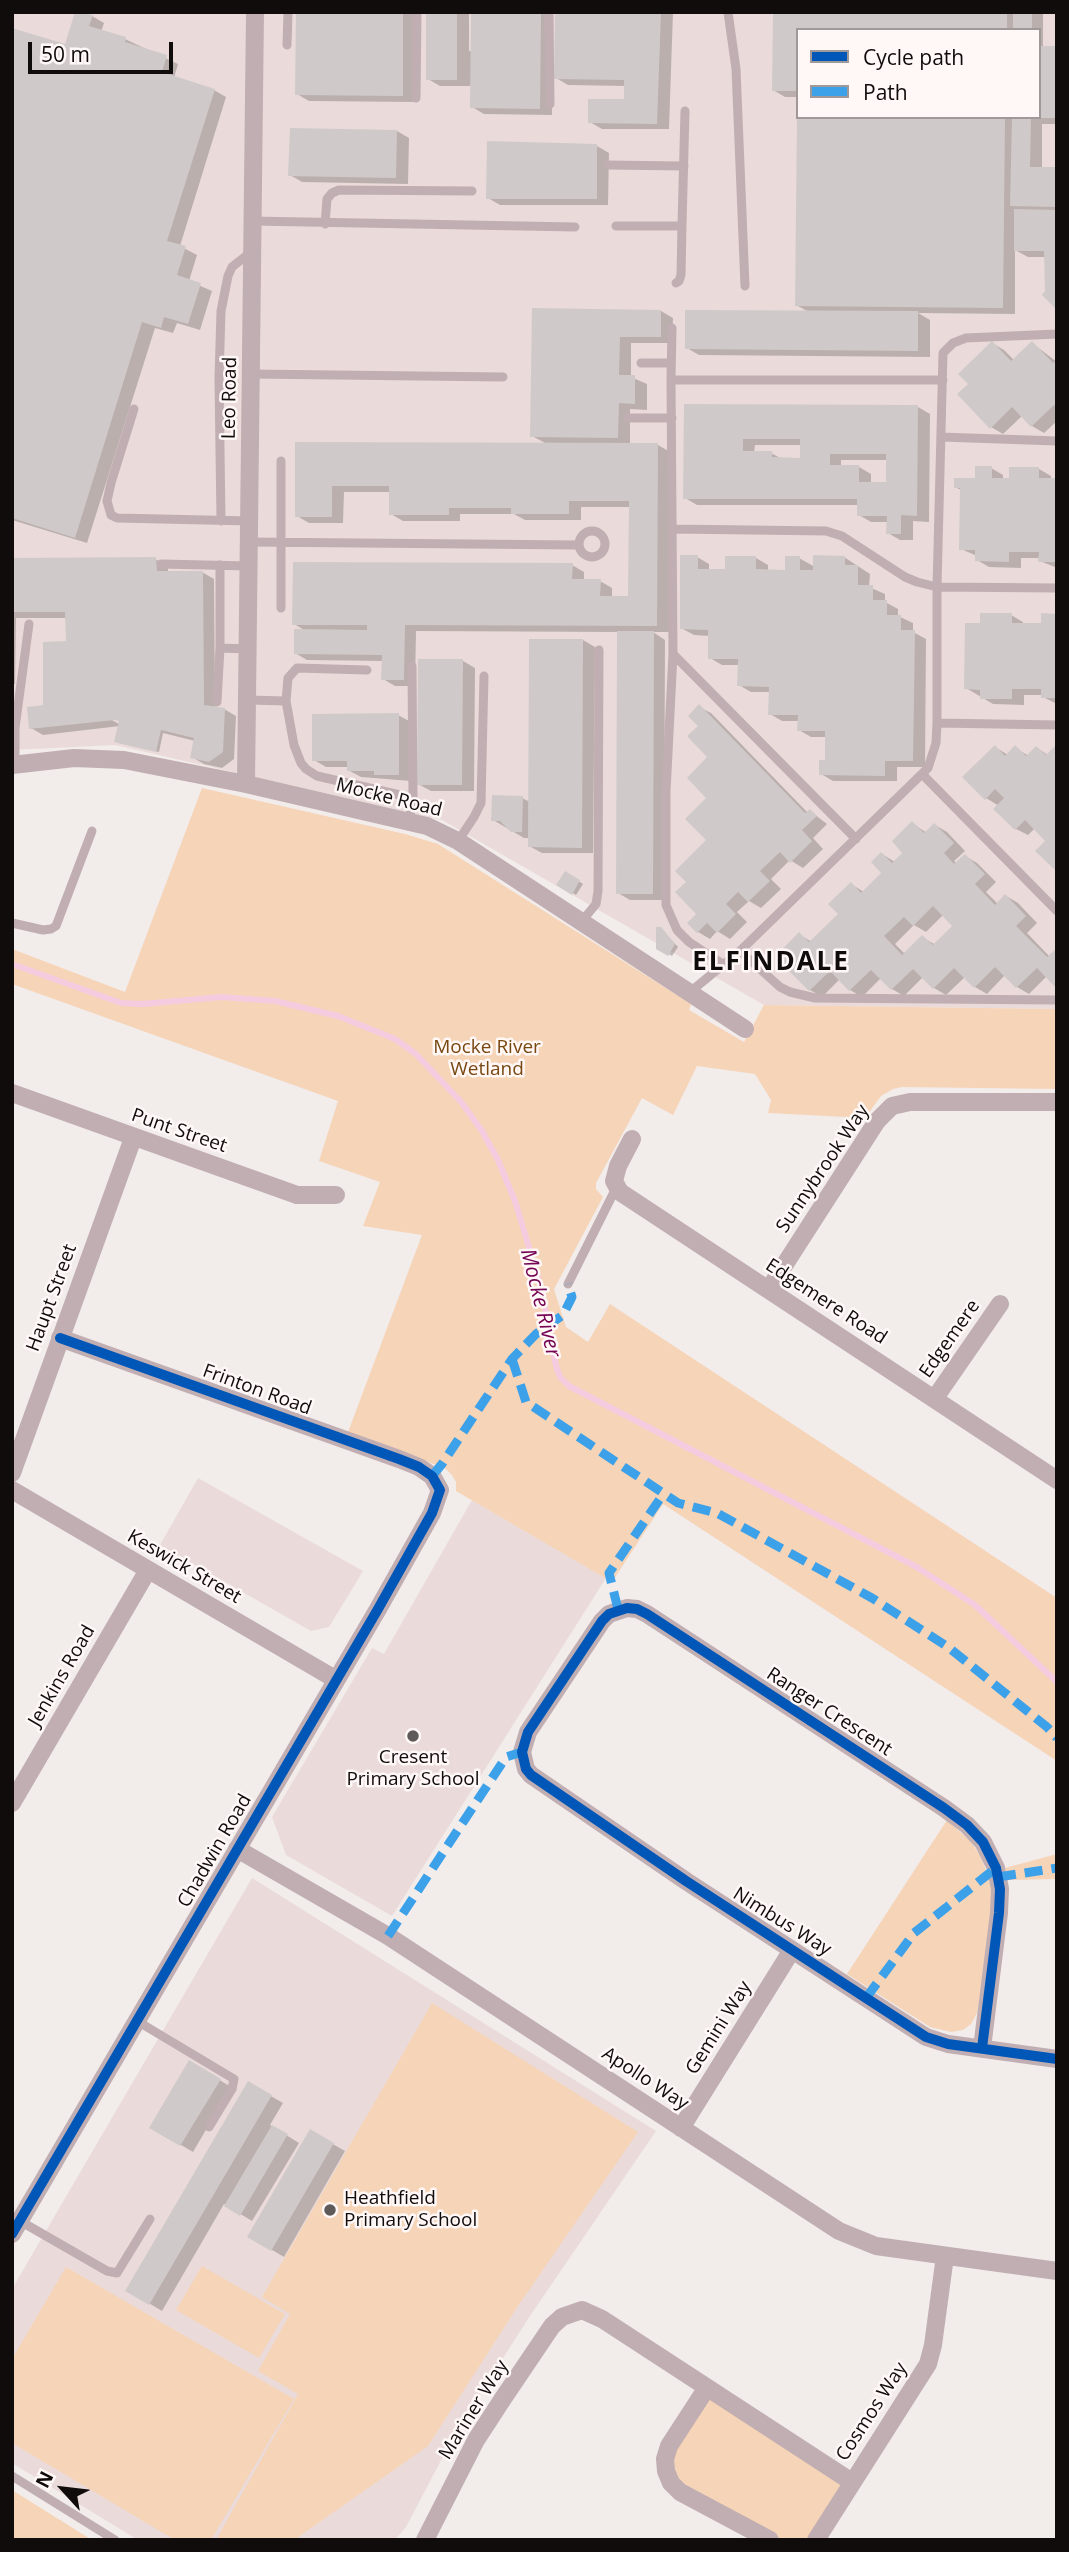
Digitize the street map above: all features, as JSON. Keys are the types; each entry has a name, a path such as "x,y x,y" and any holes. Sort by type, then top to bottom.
{"street":[{"name":"Leo Road","path":"246,784 255,12"},
{"name":"Mocke Road","path":"13,765 74,758 124,760 409,820 446,833 745,1028"},
{"name":"Punt Street","path":"12,1093 297,1195 335,1195"},
{"name":"Sunnybrook Way","path":"769,1289 877,1121 892,1106 910,1102 1057,1101"},
{"name":"Haupt Street","path":"12,1473 133,1138"},
{"path":"616,1188 614,1181 618,1166 632,1139"},
{"name":"Edgemere Road","path":"616,1188 1057,1480"},
{"name":"Edgemere","path":"935,1398 1000,1304"},
{"name":"Frinton Road","path":"60,1338 399,1459 419,1467 438,1484"},
{"name":"Chadwin Road","path":"16,2228 432,1513 440,1490 438,1484"},
{"name":"Keswick Street","path":"12,1490 335,1679"},
{"name":"Jenkins Road","path":"12,1803 148,1570"},
{"name":"Ranger Crescent","path":"522,1752 528,1732 602,1621 618,1609 627,1608 647,1614 944,1808 967,1825 983,1842 996,1868 1000,1889 982,2048"},
{"name":"Nimbus Way","path":"522,1752 526,1769 546,1786 926,2037 948,2044 1057,2059"},
{"name":"Apollo Way","path":"237,1849 388,1937 839,2231 876,2246 1057,2271"},
{"name":"Gemini Way","path":"681,2128 792,1950"},
{"name":"Cosmos Way","path":"816,2540 928,2364 945,2256"},
{"name":"Mariner Way","path":"425,2540 476,2440 552,2326 571,2312 589,2312 602,2319 706,2389"},
{"path":"770,2540 680,2492 671,2483 665,2459 670,2446 706,2389 852,2482"}],"lane":[{"path":"287,45 288,12"},
{"path":"416,98 417,12"},
{"path":"548,12 550,104"},
{"path":"728,12 736,69 745,286"},
{"path":"676,283 680,281 681,275 685,111"},
{"path":"608,165 684,166"},
{"path":"325,224 327,199 339,190 472,191"},
{"path":"251,222 575,227"},
{"path":"616,226 682,226"},
{"path":"221,521 221,311 232,267 253,251"},
{"path":"672,328 673,654 666,792 666,905 670,918 683,936 724,965"},
{"path":"690,992 740,951 928,768 933,758 937,723 937,587 943,353 953,342 965,338 1057,334"},
{"path":"641,363 671,363"},
{"path":"251,373 503,377"},
{"path":"671,380 943,380"},
{"path":"134,409 107,501 111,515 117,518 250,521"},
{"path":"628,418 672,418"},
{"path":"941,437 1057,441"},
{"path":"281,461 281,608"},
{"path":"673,529 826,531 855,544 910,580 937,587 1057,588"},
{"path":"250,542 579,545"},
{"path":"161,565 249,566"},
{"path":"217,702 220,565"},
{"path":"13,765 15,728 29,624"},
{"path":"220,648 248,649"},
{"path":"582,921 596,904 598,891 599,650"},
{"path":"673,654 856,839"},
{"path":"409,820 413,798 412,666"},
{"path":"367,670 297,668 288,678 286,701 300,763 317,776 413,798"},
{"path":"458,841 481,803 484,676"},
{"path":"247,700 286,701"},
{"path":"937,723 1057,725"},
{"path":"922,775 1057,911"},
{"path":"12,923 43,930 56,926 92,831"},
{"path":"740,951 780,987 815,998 1057,1000"},
{"path":"568,1284 616,1188"},
{"path":"137,2021 234,2079 234,2085 209,2127"},
{"path":"16,2228 107,2271 117,2273 149,2218"},
{"path":"12,2476 115,2540"}],"shaded area":[{"path":"12,12 1057,12 1057,1009 764,1005 442,820 115,745 12,750"},
{"path":"198,1478 363,1571 329,1627 311,1631 160,1545"},
{"name":"Cresent Primary School","path":"472,1500 606,1578 392,1916 286,1855 272,1817 372,1648 384,1654"},
{"name":"Heathfield Primary School","path":"252,1878 656,2131 459,2426 406,2527 395,2540 138,2540 12,2463 12,2289"}],"green space":[{"name":"Mocke River Wetland","path":"202,788 405,834 438,844 691,1004 689,1010 744,1042 764,1005 1057,1009 1057,1089 902,1087 881,1096 865,1118 768,1113 771,1100 755,1074 697,1066 673,1115 642,1098 596,1183 596,1189 603,1197 554,1289 566,1327 588,1342 610,1304 1057,1598 1057,1761 663,1504 612,1582 456,1491 456,1482 452,1475 439,1462 436,1465 348,1432 422,1235 363,1226 380,1182 319,1161 338,1101 12,984 12,949 125,992"},
{"path":"947,1820 971,1842 979,1854 990,1880 992,1898 977,2013 971,2024 963,2030 951,2032 930,2027 847,1974"},
{"path":"1057,1854 1057,1879 1008,1880 1005,1868"},
{"path":"432,2003 638,2132 518,2306 428,2446 294,2540 216,2540 298,2394 258,2371 290,2314 262,2297"},
{"path":"202,2266 285,2314 259,2358 176,2310"},
{"path":"66,2267 294,2399 211,2540 175,2540 12,2443 12,2359"},
{"path":"706,2389 852,2482 816,2540 770,2540 671,2483 669,2446"},
{"path":"12,2490 92,2540 12,2540"}],"building":[{"path":"75,12 93,15 89,26 126,37 125,42 167,55 162,72 215,89 167,241 186,246 177,275 201,283 188,324 164,317 161,328 142,322 75,538 12,518 12,28 65,44"},
{"path":"296,12 403,12 403,96 295,95"},
{"path":"426,12 457,12 457,80 426,80"},
{"path":"471,12 541,12 540,109 470,108"},
{"path":"555,12 661,12 657,124 588,123 588,99 624,99 624,80 554,79"},
{"path":"773,12 1007,12 1007,28 796,28 796,91 772,91"},
{"path":"1013,12 1032,12 1032,28 1013,28"},
{"path":"1041,46 1057,46 1057,118 1041,118"},
{"path":"797,119 1005,119 1003,308 795,306"},
{"path":"1012,119 1031,119 1030,167 1057,167 1057,207 1010,206"},
{"path":"290,128 397,130 396,178 288,176"},
{"path":"487,141 597,144 597,199 486,199"},
{"path":"1014,209 1057,210 1057,310 1042,295 1045,291 1044,251 1014,251"},
{"path":"532,308 661,310 661,337 620,337 619,375 635,375 635,404 619,403 618,438 530,437"},
{"path":"685,310 918,311 918,351 685,349"},
{"path":"992,341 1011,361 1032,341 1053,363 1057,360 1057,408 1054,405 1031,427 1012,407 990,429 957,394 968,384 958,374"},
{"path":"684,404 918,405 917,516 901,515 901,534 886,534 887,516 857,516 857,499 683,499","holes":["743,439 800,439 800,458 772,457 772,451 743,451","830,454 886,454 886,482 859,482 859,465 830,465"]},
{"path":"295,442 658,443 657,626 405,625 404,680 381,680 382,655 294,654 294,629 367,630 367,625 292,625 293,562 573,563 572,579 601,579 600,596 628,596 629,501 569,501 569,514 511,514 511,508 449,508 449,515 389,515 389,486 332,486 332,517 295,517"},
{"path":"975,466 992,466 992,478 1009,478 1009,467 1039,467 1039,478 1057,478 1057,562 1038,562 1039,552 1009,552 1009,562 975,561 975,550 959,550 960,488 954,488 954,478 975,478"},
{"path":"680,555 698,555 698,569 725,569 725,556 756,556 756,569 785,570 785,556 800,556 800,570 813,570 813,555 845,556 845,565 858,565 858,585 873,585 873,600 887,600 887,615 901,615 901,630 915,630 913,761 885,761 885,776 819,775 819,760 825,760 825,731 797,731 798,715 768,715 769,687 737,686 738,659 708,659 708,630 680,629"},
{"path":"156,557 157,571 203,571 204,705 225,708 223,752 209,762 190,758 194,738 161,730 156,752 114,742 119,721 115,720 29,729 27,707 43,705 43,642 66,641 65,612 12,612 12,558"},
{"path":"980,613 1012,613 1012,623 1041,623 1041,613 1057,614 1057,698 1041,698 1041,689 1012,689 1012,699 980,699 980,690 964,689 965,623 980,623"},
{"path":"617,631 654,631 653,894 616,894"},
{"path":"529,639 583,639 582,848 528,847"},
{"path":"418,659 463,659 462,785 417,785"},
{"path":"699,704 805,813 810,809 817,816 802,830 812,841 790,863 780,852 760,871 770,881 748,902 738,892 726,904 736,914 717,933 707,923 697,933 687,923 696,914 675,892 686,882 675,871 706,840 685,819 706,798 687,778 707,757 687,736 698,726 688,716"},
{"path":"399,713 399,775 347,771 347,761 312,761 312,714"},
{"path":"1057,744 1055,870 1035,851 1045,841 1025,820 1015,830 993,809 1004,798 995,789 985,800 962,777 995,745 1005,756 1015,745 1026,756 1036,746 1046,755"},
{"path":"492,795 523,796 522,832 511,832 500,821 491,821"},
{"path":"912,821 924,833 934,823 954,843 944,853 954,864 965,854 985,874 975,884 995,905 1005,894 1026,916 1016,926 1047,957 1057,948 1057,989 1037,968 1016,988 995,967 974,988 954,968 933,989 913,969 891,990 871,970 849,991 830,971 809,991 775,957 799,932 809,942 838,914 828,904 851,882 861,893 881,873 871,862 881,852 892,863 902,853 892,841","holes":["933,906 952,926 933,945 922,935 902,955 884,936 904,917 913,926"]},
{"path":"565,871 580,880 572,895 556,885"},
{"path":"656,927 661,927 675,944 668,956 656,949"},
{"path":"189,2060 221,2079 180,2146 149,2128"},
{"path":"248,2081 272,2095 149,2305 125,2291"},
{"path":"272,2125 288,2134 240,2216 224,2206"},
{"path":"310,2129 334,2143 271,2251 247,2237"}],"waterway":[{"name":"Mocke River","path":"12,964 121,1003 142,1004 222,997 275,1001 338,1016 395,1039 416,1054 462,1103 498,1160 515,1201 541,1287 556,1366 560,1377 569,1386 915,1566 975,1605 1057,1682"}],"marked path":[{"path":"432,1476 512,1359 536,1334 563,1315 572,1297 568,1284"},
{"path":"512,1359 526,1402 678,1503 717,1513 872,1598 948,1647 1057,1738"},
{"path":"618,1609 609,1573 664,1493"},
{"path":"388,1936 506,1757 522,1752"},
{"path":"866,1998 914,1933 996,1868"},
{"path":"998,1877 1057,1868"}],"cycle path":[{"path":"12,2234 378,1609 432,1513 440,1490 432,1476 419,1467 60,1338"},
{"path":"982,2048 1000,1889 996,1868 983,1842 967,1825 944,1808 647,1614 627,1608 609,1614 528,1732 522,1752 526,1769 531,1775 686,1881 926,2037 948,2044 1057,2059"}],"place":[{"name":"Cresent Primary School","path":"413,1736"},
{"name":"Heathfield Primary School","path":"330,2210"}],"district":[{"name":"ELFINDALE","path":"771,963"}]}
